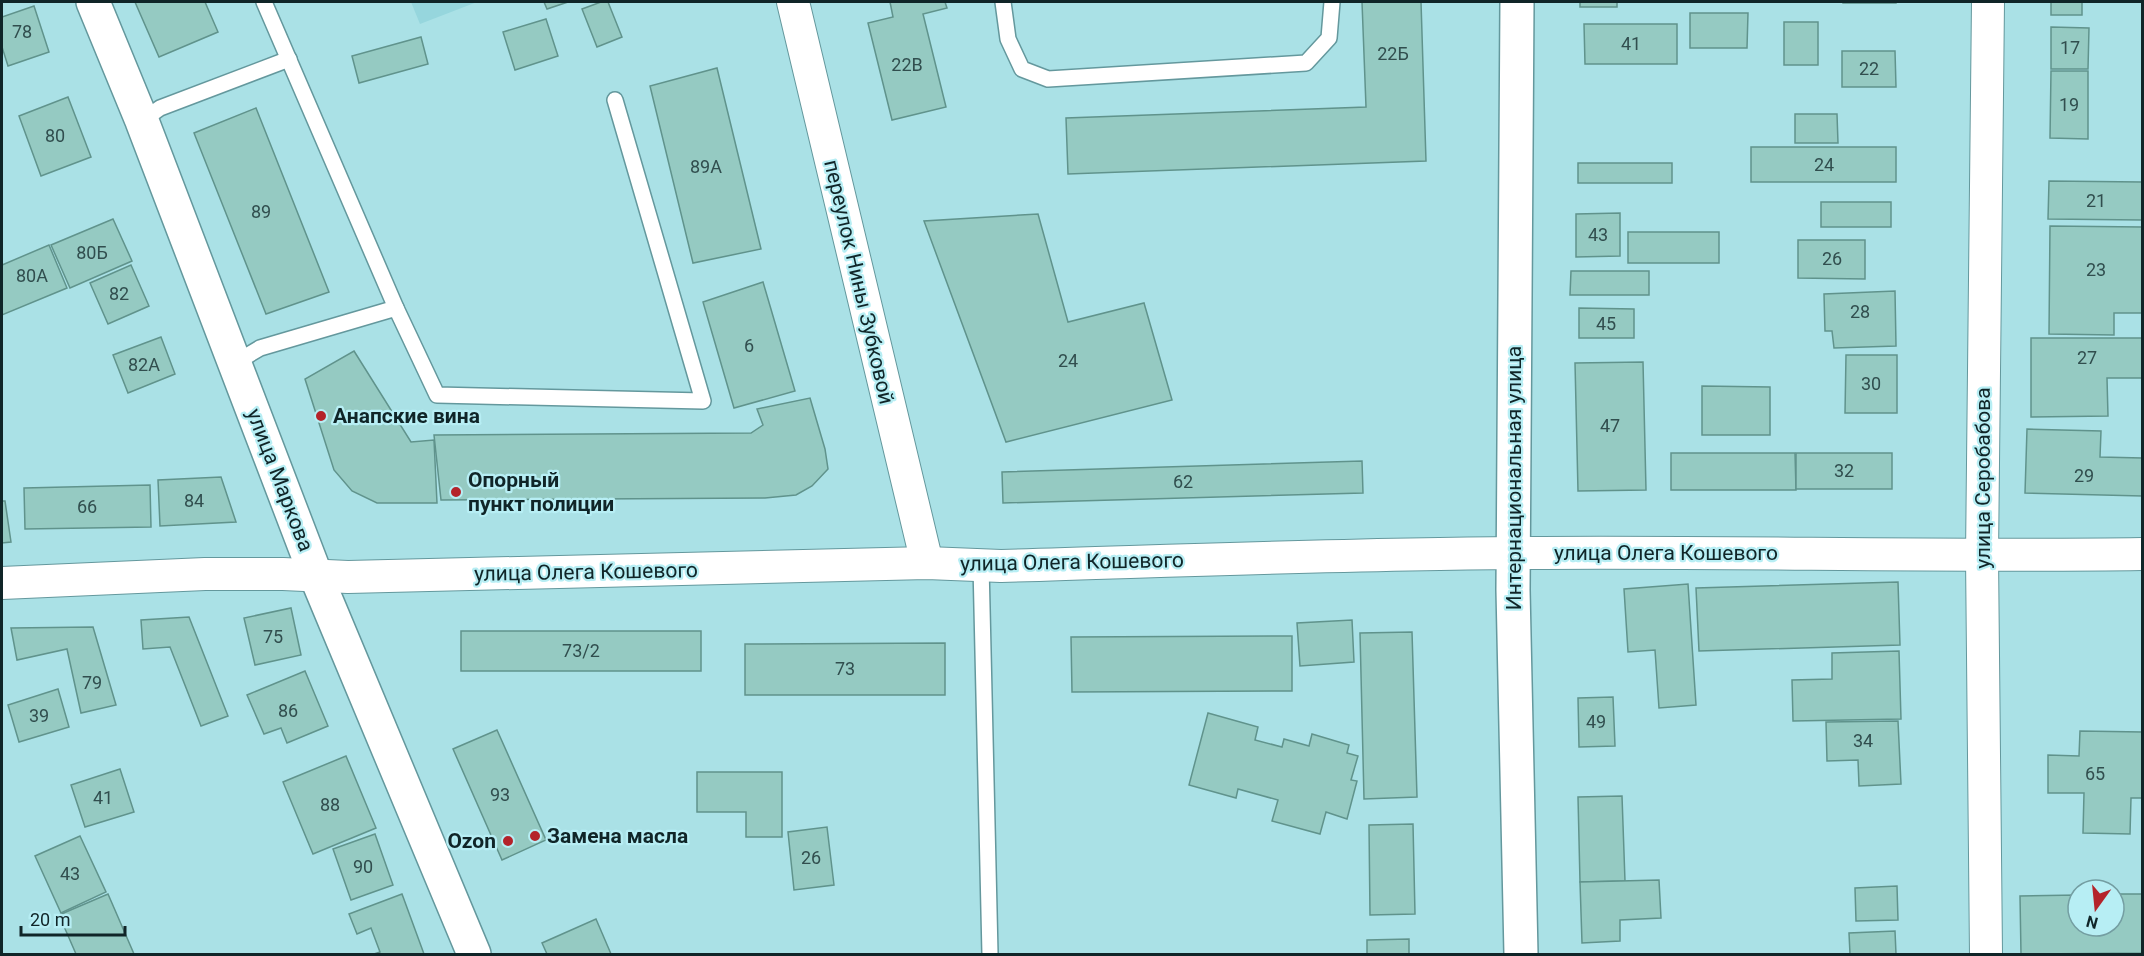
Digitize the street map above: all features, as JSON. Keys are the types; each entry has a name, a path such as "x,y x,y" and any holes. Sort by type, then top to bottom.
{"main road":[{"name":"улица Маркова","path":"93,2 142,121 316,576 474,954"},
{"name":"Интернациональная улица","path":"1517,2 1513,553 1521,954"}],"street":[{"name":"переулок Нины Зубковой","path":"793,2 927,563"},
{"name":"улица Серобабова","path":"1986,954 1982,556 1988,2"},
{"name":"улица Олега Кошевого","path":"2,583 205,574 316,576 1513,553 1750,552 1982,556 2142,554"}],"lane":[{"path":"264,2 396,308 437,395 703,401 615,100"},
{"path":"1003,2 1008,39 1022,69 1048,79 1306,63 1329,38 1332,2"},
{"path":"142,121 160,108 289,59"},
{"path":"236,363 260,348 396,308"},
{"path":"981,565 990,954"}],"shaded area":[{"path":"411,2 477,2 420,24"}],"building":[{"path":"135,2 205,2 218,32 159,57"},
{"path":"544,2 568,2 547,9"},
{"path":"601,2 608,2 622,37 597,47 582,9"},
{"path":"890,2 945,2 947,8 923,14 946,107 892,120 868,23 893,17"},
{"path":"1362,2 1421,2 1426,161 1068,174 1066,118 1366,107"},
{"path":"1580,2 1617,2 1617,7 1580,7"},
{"path":"1896,2 1896,3 1843,3"},
{"path":"2051,2 2082,2 2082,15 2051,15"},
{"path":"34,6 49,52 8,66 2,47 2,17"},
{"path":"1690,13 1748,13 1747,48 1690,48"},
{"path":"546,19 558,56 515,70 503,32"},
{"path":"1784,22 1818,22 1818,65 1784,65"},
{"path":"1584,24 1677,24 1677,64 1585,64"},
{"path":"2051,27 2089,28 2088,69 2051,69"},
{"path":"421,37 428,64 359,83 352,56"},
{"path":"1842,51 1895,51 1896,87 1842,87"},
{"path":"717,68 761,249 693,263 650,86"},
{"path":"2051,71 2088,71 2088,139 2050,138"},
{"path":"68,97 91,157 41,176 19,116"},
{"path":"256,108 329,292 266,314 194,133"},
{"path":"1795,114 1837,114 1838,143 1795,143"},
{"path":"1751,147 1896,147 1896,182 1751,182"},
{"path":"1578,163 1672,163 1672,183 1578,183"},
{"path":"2049,181 2142,182 2142,220 2048,219"},
{"path":"1821,202 1891,202 1891,227 1821,227"},
{"path":"1620,213 1620,256 1576,257 1576,214"},
{"path":"1038,214 1068,322 1144,303 1172,400 1006,442 924,221"},
{"path":"113,219 132,261 70,288 51,245"},
{"path":"2050,226 2142,227 2142,313 2114,313 2114,335 2049,334"},
{"path":"1628,232 1719,232 1719,263 1628,263"},
{"path":"1798,240 1865,240 1865,279 1798,278"},
{"path":"49,245 67,288 2,315 2,265"},
{"path":"131,265 149,306 108,324 90,283"},
{"path":"1571,271 1649,271 1649,295 1570,295"},
{"path":"763,282 795,391 734,408 703,302"},
{"path":"1895,291 1896,346 1834,348 1832,331 1825,331 1824,294"},
{"path":"1579,308 1634,309 1634,338 1579,338"},
{"path":"161,337 175,374 128,393 113,355"},
{"path":"2031,338 2142,338 2142,378 2107,378 2108,416 2031,417"},
{"path":"354,351 411,442 434,440 437,503 377,503 352,491 334,470 305,379"},
{"path":"1846,355 1897,355 1897,413 1845,413"},
{"path":"1643,362 1646,490 1578,491 1575,363"},
{"path":"1702,386 1770,387 1770,435 1702,435"},
{"path":"810,398 825,449 828,469 812,486 796,495 765,498 441,500 434,435 751,433 763,425 757,409"},
{"path":"2027,429 2101,431 2100,457 2142,458 2142,496 2025,493"},
{"path":"1671,453 1795,453 1796,490 1671,490"},
{"path":"1796,453 1892,453 1892,489 1796,489"},
{"path":"1362,461 1363,493 1003,503 1002,472"},
{"path":"221,477 236,522 160,526 158,480"},
{"path":"150,485 151,527 25,529 24,488"},
{"path":"2,501 5,501 11,542 2,543"},
{"path":"1898,582 1900,645 1699,651 1696,588"},
{"path":"1688,584 1696,705 1659,708 1655,650 1628,652 1624,589"},
{"path":"291,608 301,655 255,665 244,618"},
{"path":"189,617 228,716 201,726 170,647 143,649 141,620"},
{"path":"1352,620 1354,662 1300,666 1297,623"},
{"path":"93,627 116,705 81,713 67,649 17,660 11,628"},
{"path":"461,631 701,631 701,671 461,671"},
{"path":"1412,632 1417,797 1364,799 1360,633"},
{"path":"1292,636 1292,691 1072,692 1071,637"},
{"path":"945,643 945,695 745,695 745,644"},
{"path":"1899,651 1901,719 1793,721 1792,680 1832,679 1832,653"},
{"path":"305,671 328,726 287,743 281,728 264,734 247,695"},
{"path":"58,689 69,727 19,742 8,705"},
{"path":"1613,697 1615,746 1579,747 1578,698"},
{"path":"1208,713 1258,727 1255,740 1282,747 1284,739 1309,746 1312,734 1349,745 1347,753 1358,756 1351,780 1357,781 1347,819 1326,812 1320,834 1272,821 1278,800 1238,789 1236,798 1189,785"},
{"path":"1898,721 1901,784 1859,786 1858,760 1827,761 1826,722"},
{"path":"497,730 546,840 502,860 453,749"},
{"path":"2080,731 2142,732 2142,798 2131,798 2130,834 2083,833 2084,793 2048,793 2048,755 2079,756"},
{"path":"346,756 376,828 313,854 283,782"},
{"path":"120,769 134,812 85,827 71,785"},
{"path":"697,772 782,772 782,837 746,837 746,812 697,812"},
{"path":"1622,796 1625,881 1580,882 1578,797"},
{"path":"1413,824 1415,914 1370,915 1369,825"},
{"path":"827,827 834,885 794,890 788,832"},
{"path":"375,834 393,885 351,900 333,849"},
{"path":"80,836 106,892 61,913 35,856"},
{"path":"1659,880 1661,918 1620,920 1620,941 1582,943 1580,882"},
{"path":"1897,886 1898,920 1856,921 1855,888"},
{"path":"108,894 134,954 76,954 59,915"},
{"path":"402,894 424,954 374,954 380,952 371,928 357,934 349,914"},
{"path":"2126,894 2142,894 2142,953 2021,954 2020,896 2066,895 2066,938 2126,938"},
{"path":"596,919 611,954 547,954 542,943"},
{"path":"1895,931 1896,954 1850,954 1849,933"},
{"path":"1409,939 1409,954 1367,954 1367,940"}],"place":[{"name":"Анапские вина","path":"321,416"},
{"name":"Опорный пункт полиции","path":"456,492"},
{"name":"Замена масла","path":"535,836"},
{"name":"Ozon","path":"508,841"}]}
